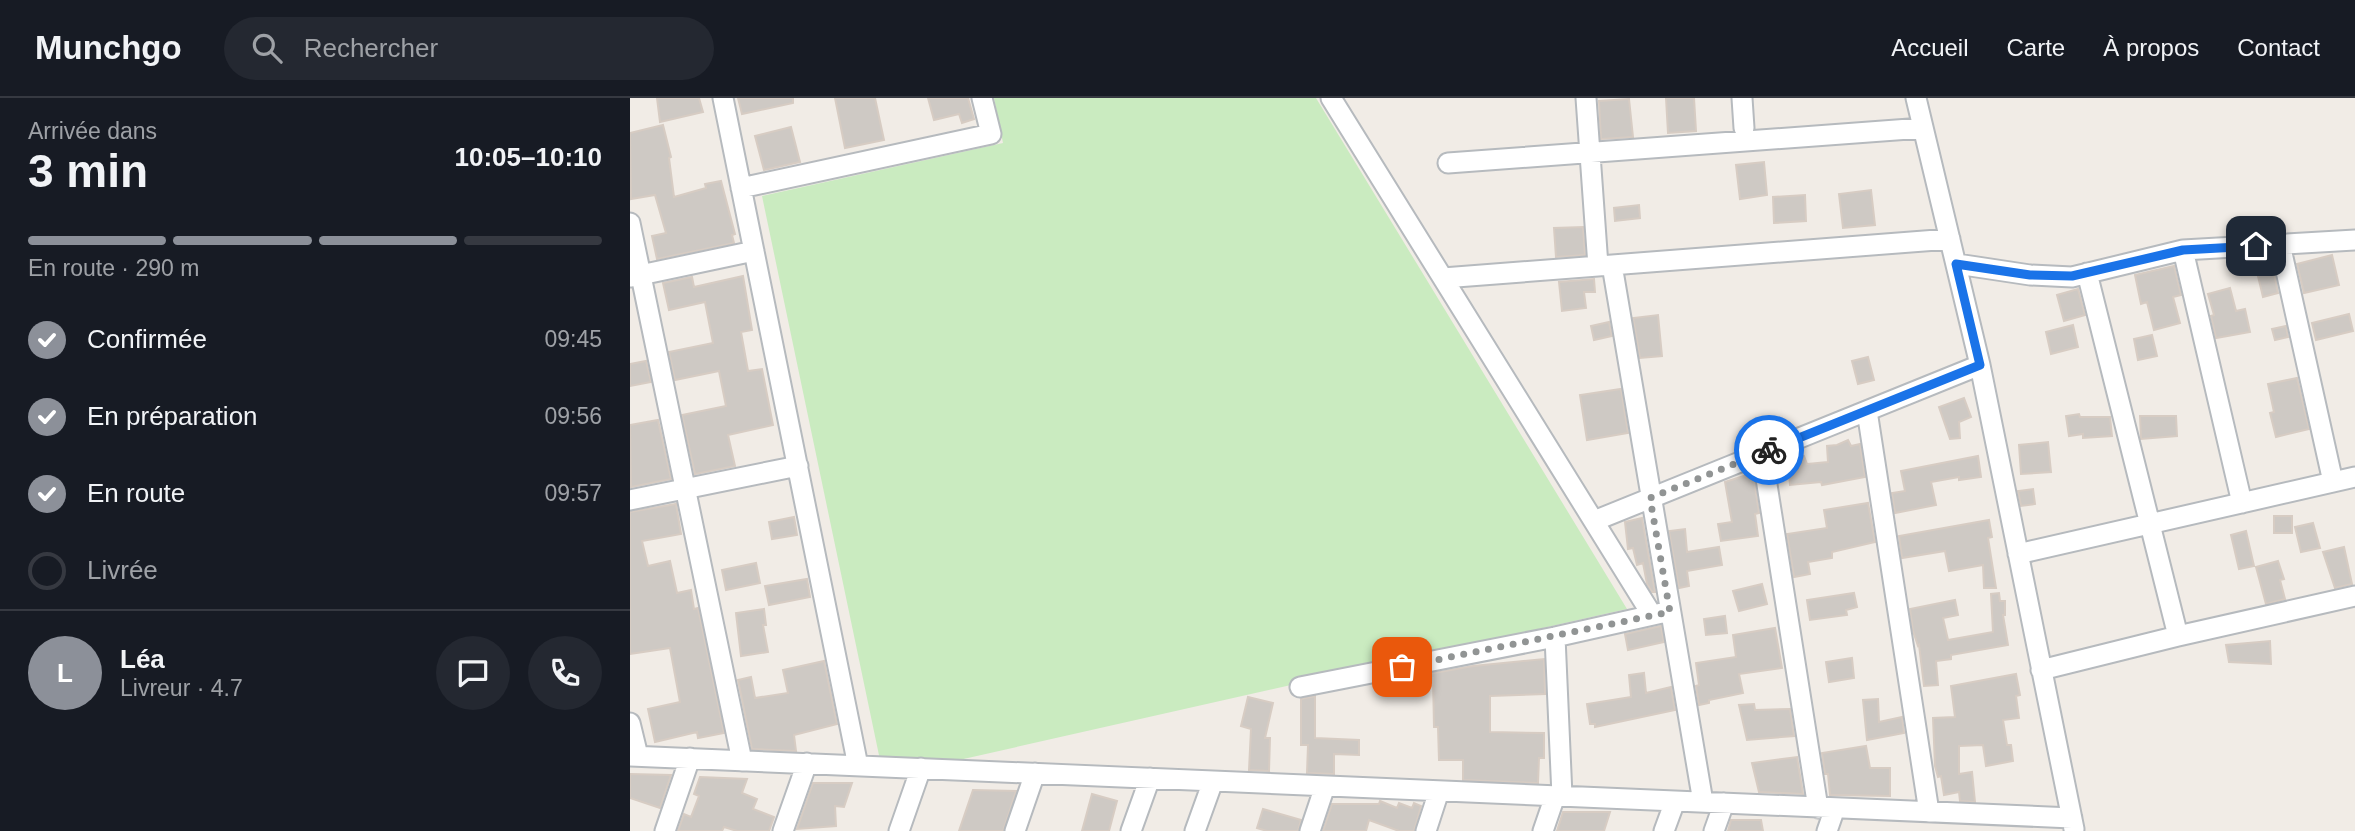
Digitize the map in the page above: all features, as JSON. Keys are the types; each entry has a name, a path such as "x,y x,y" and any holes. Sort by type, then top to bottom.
{"street":[{"path":"723,98 858,766"},
{"path":"741,188 991,134 982,98"},
{"path":"1331,98 1594,521 1661,613"},
{"path":"1586,98 1590,152 1605,265 1650,498 1661,613 1703,803"},
{"path":"1742,98 1744,128"},
{"path":"630,723 634,756 1929,812 2073,825 1980,365 1916,98"},
{"path":"1448,163 1923,128"},
{"path":"630,223 635,276 742,761"},
{"path":"1443,278 1950,239"},
{"path":"1956,264 2030,275 2065,277 2183,250 2355,240"},
{"path":"2280,244 2333,482"},
{"path":"2183,250 2242,503"},
{"path":"635,276 754,251"},
{"path":"2087,273 2178,636"},
{"path":"1594,521 1980,365"},
{"path":"1867,411 1929,812"},
{"path":"1762,453 1827,808 1827,831"},
{"path":"630,500 798,466"},
{"path":"2018,554 2355,477"},
{"path":"2041,670 2355,596"},
{"path":"1300,687 1555,637 1661,613"},
{"path":"1543,831 1558,796 1555,637"},
{"path":"665,831 690,758"},
{"path":"783,831 807,764"},
{"path":"899,831 921,768"},
{"path":"1015,831 1035,773"},
{"path":"1132,831 1150,778"},
{"path":"1195,831 1213,781"},
{"path":"1310,831 1325,786"},
{"path":"1426,831 1439,791"},
{"path":"1664,831 1675,801"},
{"path":"1714,831 1724,803"}],"green space":[{"path":"994,98 1316,98 1627,609 928,767 880,760 762,196 1003,143"}],"building":[{"path":"657,98 699,98 703,112 660,122"},
{"path":"738,98 793,98 793,103 742,114"},
{"path":"835,98 875,98 884,140 845,148"},
{"path":"928,98 968,98 974,119 962,123 959,114 934,120"},
{"path":"1666,98 1694,98 1696,131 1668,133"},
{"path":"1629,99 1633,137 1601,139 1599,101"},
{"path":"663,125 671,157 674,197 706,188 705,184 721,181 735,234 732,235 734,243 657,259 652,236 666,233 655,195 631,199 630,133"},
{"path":"791,127 800,162 764,170 755,136"},
{"path":"1764,162 1767,195 1740,199 1736,165"},
{"path":"1871,190 1875,225 1843,228 1839,194"},
{"path":"1805,195 1806,221 1774,223 1773,197"},
{"path":"1639,205 1640,218 1615,221 1614,208"},
{"path":"1583,227 1585,255 1556,257 1554,228"},
{"path":"2332,255 2339,285 2304,293 2297,264"},
{"path":"2174,266 2181,295 2173,297 2180,323 2154,330 2147,302 2141,304 2135,275"},
{"path":"2273,268 2278,293 2263,297 2257,272"},
{"path":"743,276 752,330 741,332 748,371 762,369 773,425 728,435 735,466 695,474 682,415 726,406 719,371 675,380 669,352 713,343 705,302 669,310 663,283 692,277 694,287"},
{"path":"1594,279 1595,292 1584,292 1586,308 1562,311 1559,282"},
{"path":"2230,288 2236,311 2245,309 2250,332 2216,338 2211,316 2214,315 2208,294"},
{"path":"2078,289 2085,315 2064,321 2057,295"},
{"path":"2349,314 2353,331 2316,340 2312,323"},
{"path":"1658,315 1662,356 1640,358 1633,318"},
{"path":"1609,322 1612,336 1594,340 1591,326"},
{"path":"2073,325 2078,347 2051,354 2046,332"},
{"path":"2286,326 2288,337 2275,340 2272,329"},
{"path":"2152,335 2157,356 2138,360 2134,339"},
{"path":"1868,357 1874,380 1858,384 1852,361"},
{"path":"646,361 651,382 630,386 630,364"},
{"path":"2297,378 2309,429 2276,437 2270,413 2274,412 2268,384"},
{"path":"1621,389 1628,433 1587,440 1580,395"},
{"path":"1964,398 1971,417 1959,422 1960,438 1950,439 1939,407"},
{"path":"2079,414 2080,417 2110,417 2112,436 2069,436 2066,416"},
{"path":"2140,416 2176,416 2177,436 2141,439"},
{"path":"658,420 671,479 631,487 630,425"},
{"path":"1848,440 1851,446 1860,444 1865,477 1822,485 1821,482 1790,485 1788,461 1804,456 1807,464 1828,462 1827,446"},
{"path":"2048,442 2051,472 2021,474 2019,445"},
{"path":"1978,456 1981,477 1959,480 1959,477 1931,482 1936,505 1895,513 1892,493 1905,491 1901,471"},
{"path":"1753,473 1759,513 1755,514 1758,536 1721,541 1718,524 1732,522 1725,482"},
{"path":"2033,489 2035,504 2021,506 2018,491"},
{"path":"1868,503 1875,542 1832,552 1832,558 1808,562 1810,574 1794,577 1787,534 1827,528 1824,510"},
{"path":"676,504 681,534 642,541 648,566 670,561 677,593 691,590 694,609 698,608 724,733 698,738 697,732 655,742 648,709 680,702 670,648 630,654 630,512"},
{"path":"2274,516 2292,516 2292,533 2274,533"},
{"path":"794,517 797,535 772,539 769,522"},
{"path":"1642,518 1655,592 1652,592 1647,584 1643,563 1637,565 1633,548 1628,549 1625,522"},
{"path":"1989,520 1992,537 1988,538 1996,588 1984,588 1983,565 1949,571 1945,551 1902,558 1899,536"},
{"path":"2313,523 2320,548 2301,552 2295,527"},
{"path":"1685,529 1687,552 1719,547 1722,565 1687,571 1689,586 1679,588 1669,531"},
{"path":"2246,531 2254,566 2239,569 2231,535"},
{"path":"2344,547 2352,584 2335,588 2323,552"},
{"path":"2278,561 2284,579 2280,580 2285,599 2266,604 2256,567"},
{"path":"756,563 760,583 726,590 722,570"},
{"path":"807,579 810,597 769,605 765,586"},
{"path":"1762,584 1767,604 1739,611 1733,591"},
{"path":"1854,593 1857,607 1846,610 1847,615 1810,620 1807,600"},
{"path":"1999,593 2000,601 2005,601 2003,615 2008,645 1951,655 1951,659 1936,661 1938,685 1924,686 1919,645 1913,631 1910,609 1955,600 1958,615 1943,618 1948,640 1993,632 1991,594"},
{"path":"764,609 766,625 763,625 768,652 741,656 736,613"},
{"path":"1725,616 1727,633 1706,635 1704,619"},
{"path":"1661,626 1664,642 1628,650 1625,634"},
{"path":"1775,628 1782,668 1739,674 1743,693 1709,700 1709,703 1699,705 1696,663 1736,657 1733,635"},
{"path":"2270,641 2271,664 2229,662 2226,645"},
{"path":"1852,658 1854,678 1829,682 1826,662"},
{"path":"1544,659 1545,694 1490,696 1490,732 1544,733 1544,758 1539,758 1538,783 1463,780 1463,760 1439,760 1438,727 1434,727 1433,678 1429,678 1429,674 1473,666"},
{"path":"824,661 837,724 794,735 796,751 752,749 738,680 751,677 755,698 788,693 783,670"},
{"path":"1644,673 1646,693 1671,687 1675,710 1595,727 1595,724 1590,724 1587,704 1631,697 1629,675"},
{"path":"2016,674 2020,695 2016,696 2019,718 2003,720 2013,761 1986,766 1983,745 1959,746 1959,774 1972,772 1975,802 1960,801 1959,792 1944,795 1941,776 1938,777 1935,766 1933,718 1955,717 1951,686"},
{"path":"1315,696 1315,738 1359,740 1359,755 1334,754 1334,774 1307,773 1308,745 1301,745 1301,699"},
{"path":"1248,697 1273,703 1265,738 1270,738 1269,771 1249,770 1251,729 1241,726"},
{"path":"1878,699 1879,722 1902,717 1904,733 1867,740 1863,700"},
{"path":"1754,704 1755,710 1790,709 1794,736 1747,740 1739,705"},
{"path":"1866,746 1870,768 1890,768 1890,796 1830,795 1822,753"},
{"path":"1797,757 1803,794 1759,792 1752,763"},
{"path":"630,774 671,775 660,808 630,798"},
{"path":"700,777 747,779 742,793 757,799 753,809 774,817 769,831 737,831 724,827 722,831 678,831 684,814 691,817 699,796 694,794"},
{"path":"813,783 852,783 844,807 835,806 836,826 797,829"},
{"path":"973,790 1016,791 1003,831 959,831"},
{"path":"1092,794 1117,801 1109,831 1082,831"},
{"path":"1380,801 1397,808 1399,803 1412,808 1414,803 1421,806 1414,831 1399,831 1369,820 1366,831 1323,831 1332,804 1379,804"},
{"path":"1263,809 1301,820 1298,831 1267,831 1257,828"},
{"path":"1563,812 1610,812 1604,831 1557,831"},
{"path":"1731,820 1761,820 1763,831 1728,831"}],"way so far":[{"path":"1402,667 1670,612 1650,498 1769,450"}],"route":[{"path":"1769,450 1980,365 1956,264 2057,277 2072,276 2183,250 2256,246"}]}
